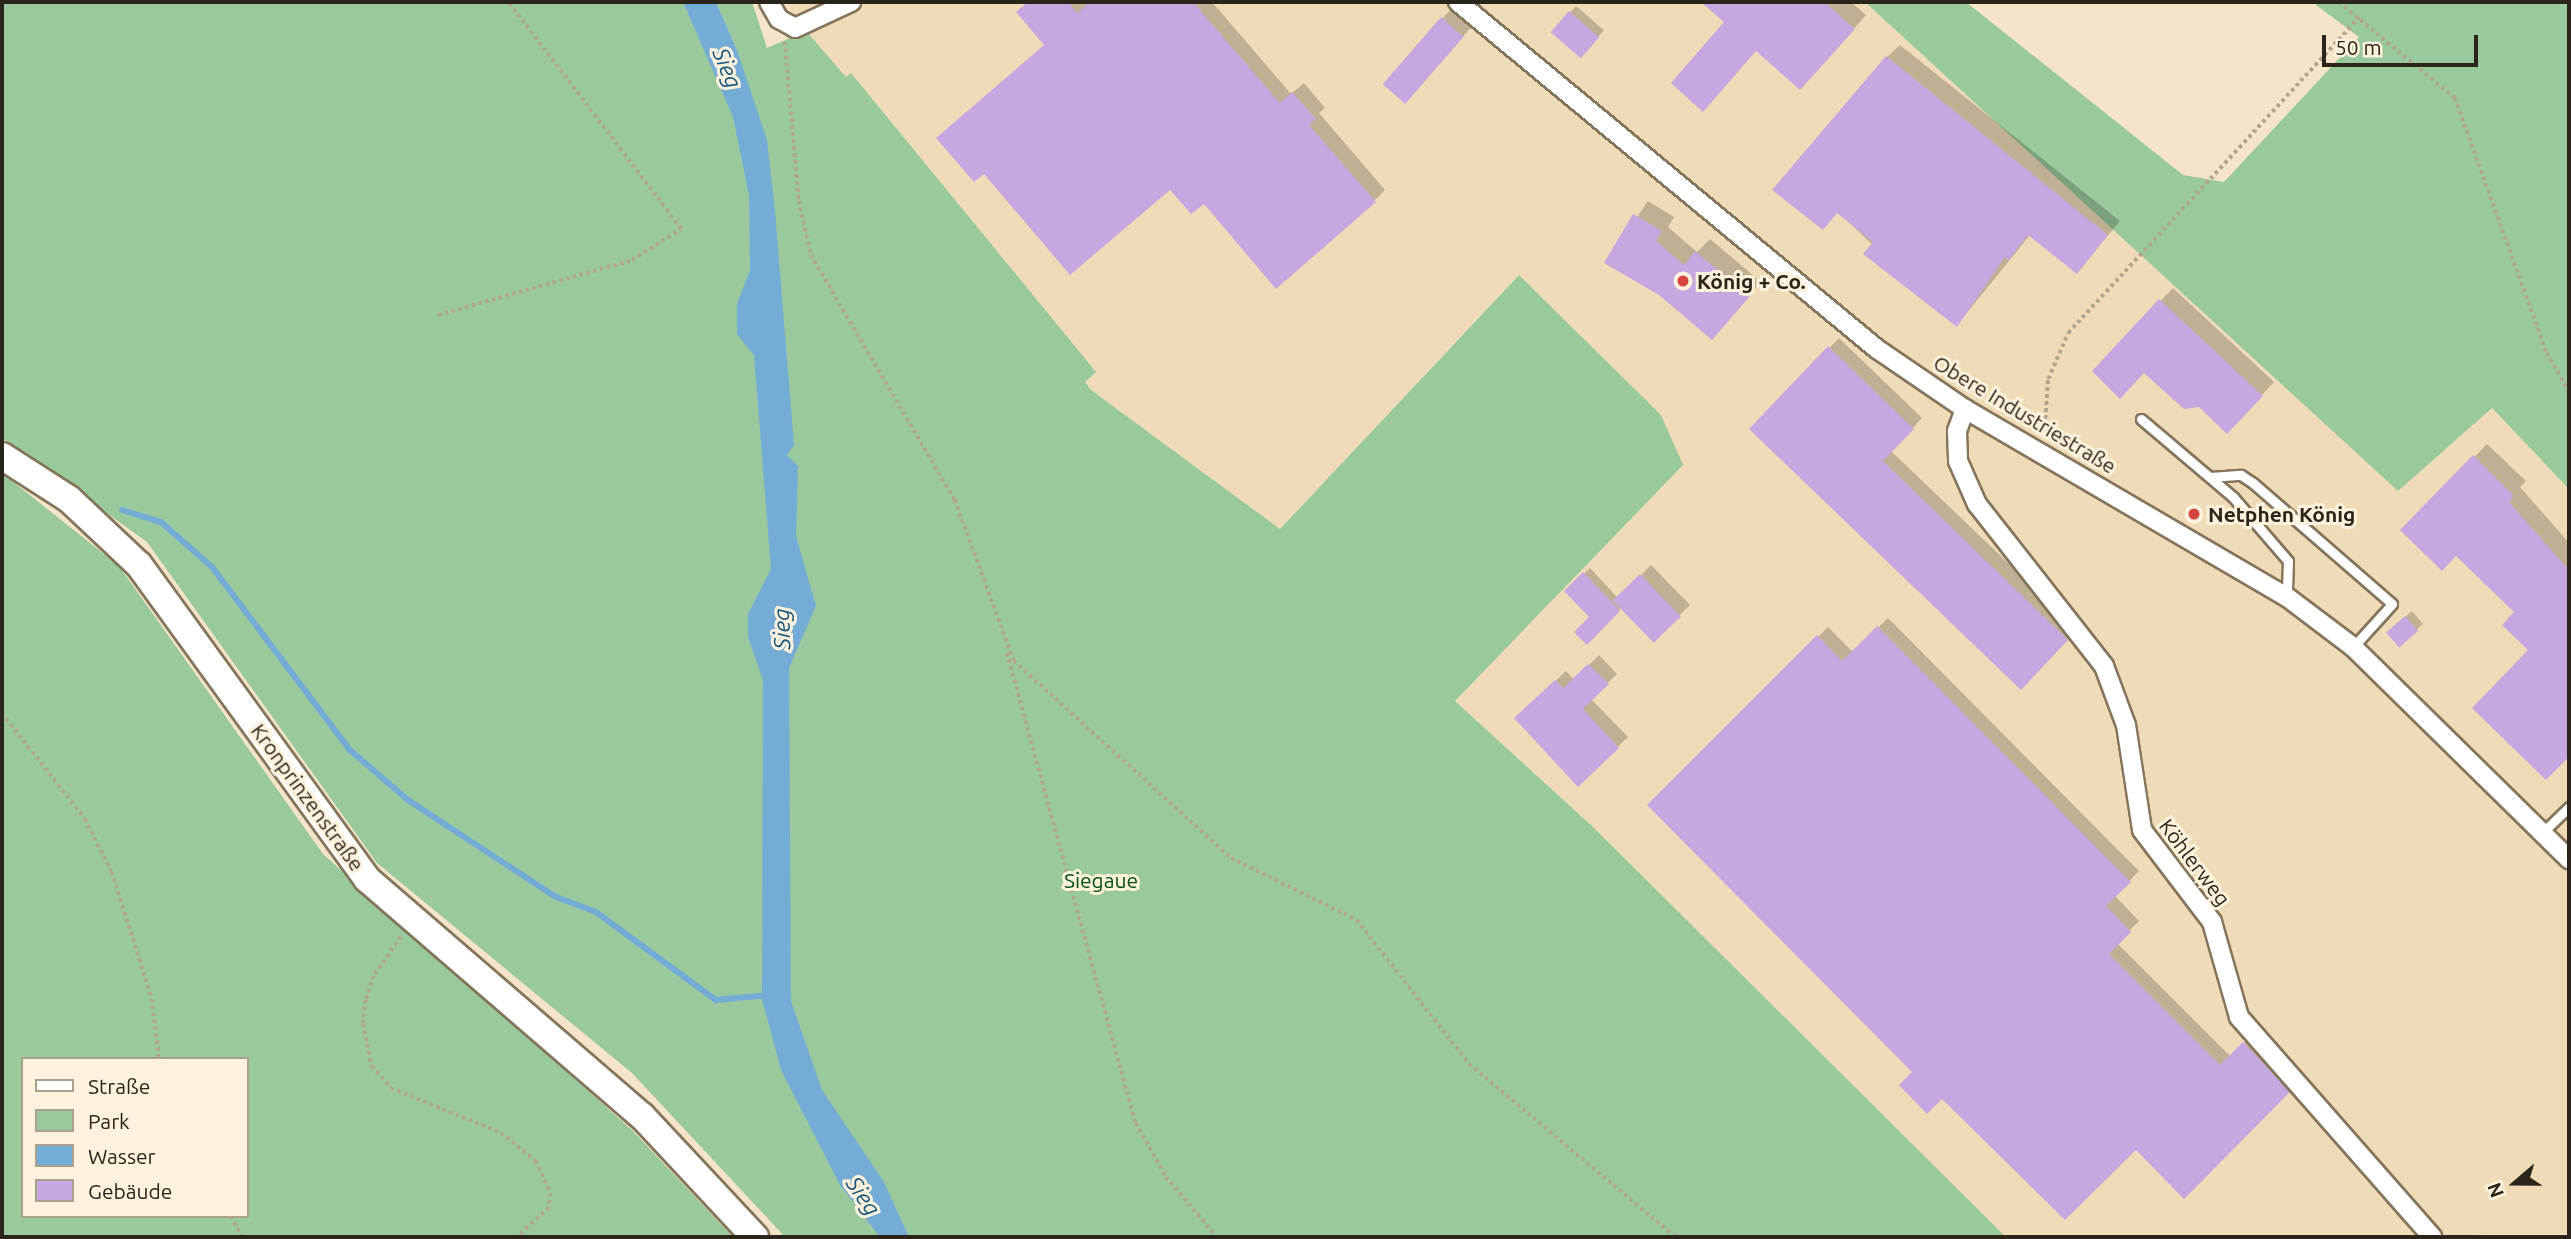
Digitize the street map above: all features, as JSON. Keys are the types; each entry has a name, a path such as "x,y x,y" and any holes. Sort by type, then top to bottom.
{"main road":[{"name":"Kronprinzenstraße","path":"2,456 69,499 139,565 334,838 414,922 642,1115 755,1237"}],"street":[{"path":"769,2 787,28 851,2"},
{"name":"Obere Industriestraße","path":"1458,2 1805,294 1965,409 2287,597 2353,647 2569,859"},
{"name":"Köhlerweg","path":"1965,409 1957,431 1958,461 1977,504 2104,666 2126,725 2141,830 2212,922 2239,1017 2432,1237"}],"lane":[{"path":"2141,419 2210,477 2288,561 2287,597"},
{"path":"2210,477 2241,475 2253,483 2392,604 2353,647"},
{"path":"2543,832 2569,807"}],"path":[{"path":"438,315 632,260 681,229 508,2"},
{"path":"2339,2 2455,97 2547,353 2569,392"},
{"path":"2043,453 2048,379 2068,334 2359,18"},
{"path":"787,28 796,178 811,255 955,500 1007,651 1136,1123 1166,1177 1217,1237"},
{"path":"1007,651 1231,858 1357,920 1469,1064 1676,1237"},
{"path":"2,713 78,809 112,872 152,999 159,1057"},
{"path":"414,922 374,976 363,1024 368,1052 391,1088 501,1133 536,1161 551,1193 549,1208 517,1237"},
{"path":"232,1218 242,1237"}],"shaded area":[{"path":"786,2 1865,2 2398,490 2492,408 2569,489 2569,1234 2006,1237 1593,827 1455,701 1682,465 1518,275 1280,529 1091,390 881,117 807,44"}],"green space":[{"name":"Siegaue","path":"2,2 683,2 714,71 737,50 716,2 752,2 767,48 806,31 846,77 851,73 1096,372 1085,382 1091,390 1280,529 1519,275 1661,415 1683,465 1455,701 1593,827 2006,1237 785,1237 632,1073 377,863 147,542 2,438"},
{"path":"1865,2 1966,2 2183,175 2224,182 2359,37 2312,2 2569,2 2569,489 2492,408 2398,491"},
{"path":"2,473 119,566 323,854 633,1131 733,1237 2,1237"}],"water":[{"name":"Sieg","path":"683,2 716,2 737,50 767,140 775,211 794,445 787,455 798,466 796,536 816,606 789,668 791,1001 822,1090 884,1182 909,1237 880,1237 840,1185 781,1070 762,999 763,680 748,637 748,614 771,569 754,355 737,334 737,304 750,270 749,195 733,117"}],"building":[{"path":"1028,2 1068,2 1077,13 1090,2 1193,2 1280,103 1292,92 1316,119 1309,125 1376,202 1276,289 1204,204 1191,214 1170,190 1070,275 984,174 974,182 936,138 1044,45 1016,12"},
{"path":"1701,2 1824,2 1855,29 1800,90 1756,51 1703,112 1671,83 1724,22"},
{"path":"1569,11 1599,37 1581,58 1551,32"},
{"path":"1441,17 1464,37 1405,104 1383,84"},
{"path":"1886,56 2108,235 2077,274 2028,235 2009,260 2005,257 1957,327 1863,254 1873,242 1837,213 1823,230 1772,190"},
{"name":"König + Co.","path":"1633,214 1662,231 1656,241 1684,265 1695,251 1750,296 1712,340 1659,295 1604,263"},
{"path":"2159,299 2263,396 2227,434 2199,407 2184,409 2144,373 2120,399 2092,371"},
{"path":"1828,346 1914,429 1883,461 2068,640 2021,690 1749,429"},
{"path":"2473,455 2514,496 2509,502 2569,570 2569,757 2546,780 2472,708 2528,650 2502,625 2514,612 2456,556 2442,571 2400,530"},
{"path":"1583,572 1620,611 1587,645 1574,632 1589,617 1564,591"},
{"path":"1640,574 1681,616 1654,643 1613,600"},
{"path":"2405,616 2418,631 2399,647 2386,632"},
{"path":"1877,626 2131,882 2106,906 2131,932 2109,954 2220,1065 2243,1042 2290,1092 2184,1199 2136,1150 2065,1220 1942,1099 1927,1114 1899,1085 1912,1072 1647,805 1817,635 1842,661"},
{"path":"1588,664 1609,684 1583,709 1619,748 1578,787 1514,718 1555,680 1563,688"}],"waterway":[{"path":"122,510 161,522 212,567 350,750 408,800 554,896 596,912 716,1000 769,995"}],"place":[{"name":"König + Co.","path":"1683,281"},
{"name":"Netphen König","path":"2194,514"}]}
